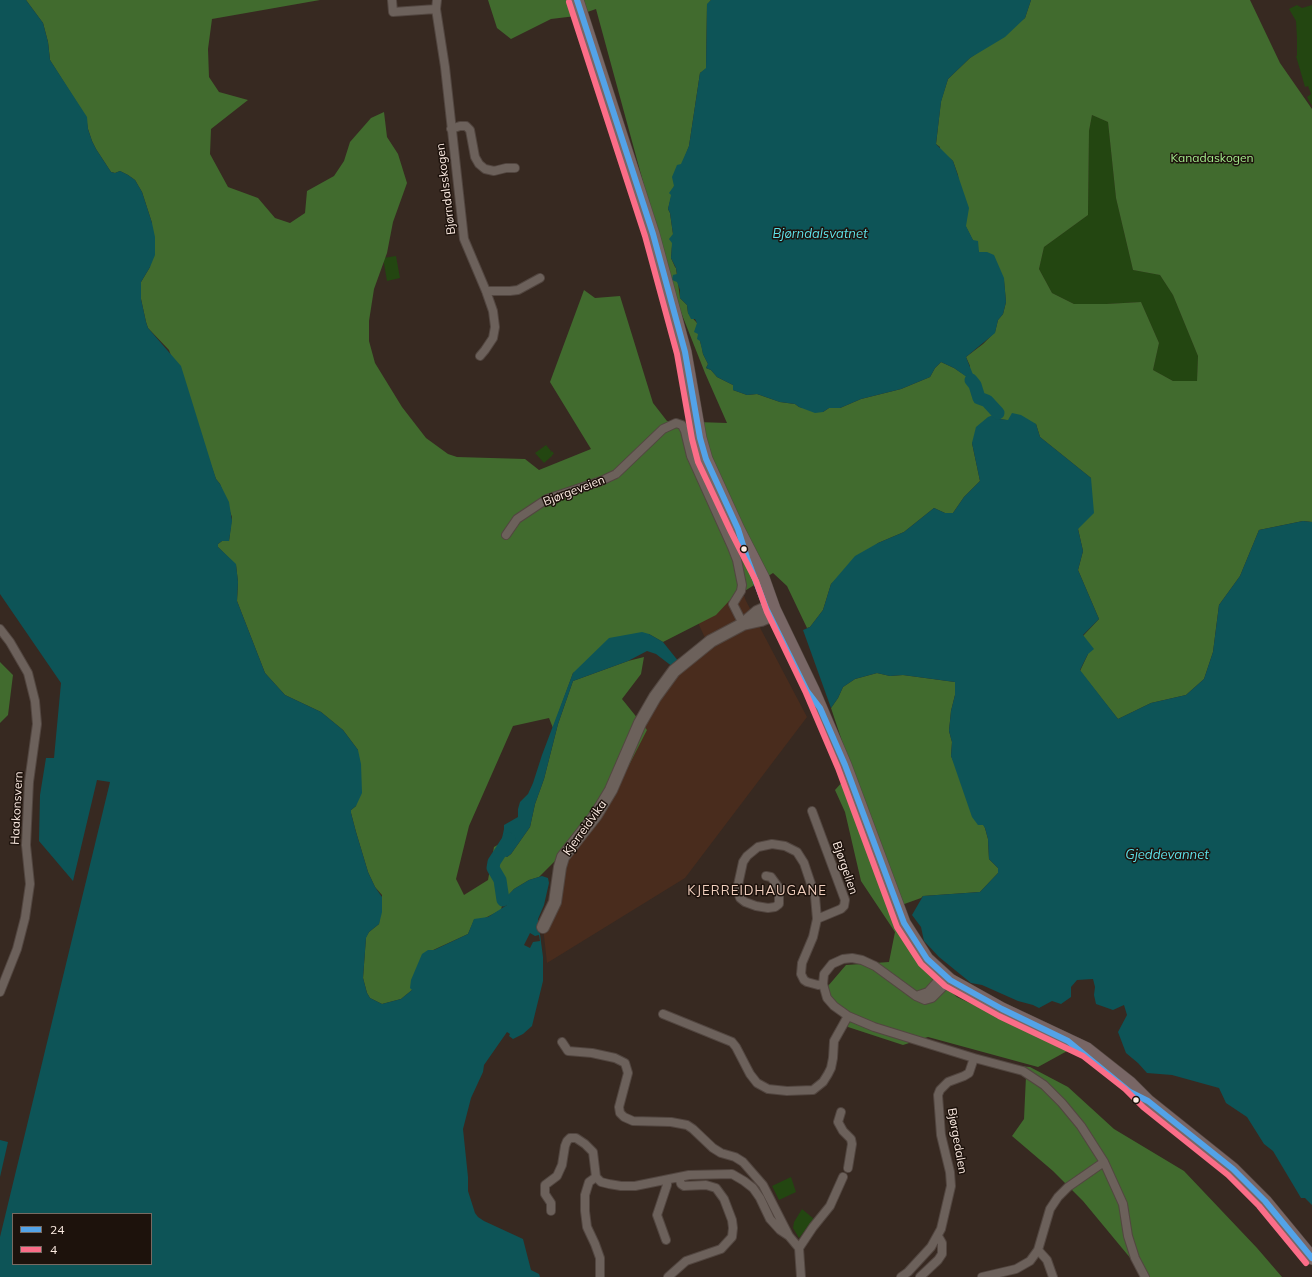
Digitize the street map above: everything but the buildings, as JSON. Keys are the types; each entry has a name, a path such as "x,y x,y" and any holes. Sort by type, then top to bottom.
{"main road":[{"path":"577,0 653,234 685,352 700,438 706,459 738,529 746,558 770,611 813,690 844,765 904,923 927,959 946,978 1002,1009 1068,1041 1130,1092 1148,1101 1233,1169 1265,1201 1312,1258"}],"street":[{"path":"392,0 393,12 436,9"},
{"name":"Bjørndalsskogen","path":"437,0 436,9 445,67 464,239 486,291 495,327 493,338 480,356"},
{"name":"Bjørndalsskogen","path":"452,129 460,126 466,126 470,130 475,157 478,164 485,169 494,171 506,168 515,168"},
{"path":"486,291 518,290 540,278"},
{"name":"Bjørgeveien","path":"506,535 517,519 547,499 601,481 616,474 663,429 676,423 682,425 685,431 691,456 737,560 742,585 741,592 733,604 743,624"},
{"name":"Kjerreidvika","path":"543,927 555,902 560,867 563,857 596,815 611,790 640,723 655,697 674,671 711,641 743,624 757,612 770,611"},
{"name":"Haakonsvern","path":"0,629 10,642 28,673 35,701 37,724 29,782 26,845 30,884 25,918 17,949 0,992"},
{"name":"Bjørgelien","path":"812,811 845,900 844,906 841,909 817,919"},
{"path":"766,876 772,877 779,888 779,904 775,907 768,908 744,902 740,898 738,885 743,862 752,852 765,845 778,844 797,852 804,863 816,902 817,919 813,936 802,963 801,974 807,982 818,985 823,984"},
{"path":"946,978 932,998 925,1000 916,996 875,966 862,960 852,958 843,959 832,964 824,974 823,984 827,998 834,1006 848,1016 874,1027 974,1058 1023,1071 1044,1085 1062,1103 1081,1126 1104,1162 1123,1204 1128,1236 1135,1258 1145,1277"},
{"path":"662,1014 732,1042 750,1074 757,1083 768,1089 787,1091 813,1090 823,1082 831,1068 834,1041 848,1016"},
{"path":"562,1042 568,1051 592,1053 615,1058 625,1063 628,1073 619,1107 620,1113 624,1116 633,1121 671,1122 686,1125 693,1129 713,1148 743,1162 763,1185 789,1236 799,1248 802,1277"},
{"name":"Bjørgedalen","path":"901,1277 908,1272 931,1246 938,1236 944,1221 951,1186 950,1172 941,1135 938,1095 940,1090 948,1082 969,1073 974,1058"},
{"path":"841,1112 838,1122 852,1144 848,1168"},
{"path":"551,1211 551,1203 544,1194 545,1185 557,1176 562,1165 567,1141 570,1138 576,1138 593,1152 596,1177 601,1182 621,1186 635,1186 701,1174 732,1174 753,1188 760,1198 770,1219 780,1230 789,1236"},
{"path":"982,1277 1016,1269 1030,1261 1038,1250 1050,1209 1058,1197 1068,1187 1104,1162"},
{"path":"596,1177 589,1182 585,1195 585,1211 587,1227 600,1258 600,1277"},
{"path":"668,1277 686,1260 721,1249 732,1237 733,1228 732,1220 724,1199 716,1188 706,1185 684,1186 681,1184 679,1177"},
{"path":"799,1248 813,1227 830,1206 842,1177"},
{"path":"666,1240 657,1215 667,1185 667,1180"},
{"path":"920,1277 938,1260 942,1254 942,1243 938,1236"},
{"path":"1038,1250 1048,1260 1053,1277"}],"shaded area":[{"path":"638,490 721,533 746,601 807,717 685,878 547,963 543,927 560,866 674,671 705,638"}],"green space":[{"name":"Kanadaskogen","path":"26,0 320,0 212,19 208,49 209,77 219,92 248,100 211,129 210,154 228,187 258,198 275,218 290,223 305,213 307,191 334,176 344,161 350,142 371,118 384,112 387,137 398,154 407,183 393,222 387,253 374,289 369,321 369,341 375,363 402,407 426,438 448,454 457,457 525,459 539,470 591,449 550,382 584,290 595,298 620,296 653,403 667,421 727,423 705,373 673,292 596,9 576,16 551,19 511,39 497,28 488,0 711,0 707,5 706,69 700,73 689,146 674,186 668,209 673,234 671,258 676,268 680,298 687,305 688,313 697,323 703,354 708,364 706,368 711,370 717,377 733,385 733,390 747,395 757,394 780,402 795,404 799,407 823,412 829,408 840,408 861,399 901,389 930,377 935,368 941,362 954,368 969,378 970,366 966,357 983,344 995,332 998,320 1003,314 1006,302 1004,281 979,252 964,223 958,175 953,161 940,150 940,147 936,144 941,101 948,79 970,58 1025,18 1031,0 1250,0 1280,63 1312,109 1312,522 1303,521 1259,530 1240,576 1219,605 1213,652 1204,679 1186,695 1151,703 1118,719 1080,671 1088,654 1083,636 1099,619 1078,570 1083,551 1078,529 1091,478 1040,437 1036,424 999,419 997,413 972,443 980,481 964,497 953,513 945,513 934,508 904,532 878,543 831,584 823,610 810,627 807,628 787,586 773,573 729,601 716,615 663,642 649,634 573,673 553,728 549,718 513,726 469,826 456,879 464,895 488,880 494,847 501,843 499,852 507,857 511,854 530,827 535,804 544,779 558,724 573,681 628,661 644,657 641,674 622,699 647,730 627,769 570,846 539,877 529,880 514,889 503,901 501,910 485,918 474,920 468,934 431,951 412,990 401,999 382,1004 370,998 363,978 366,937 369,932 379,924 382,895 375,887 368,872 351,813 351,810 356,806 358,750 343,730 321,712 285,695 265,673 237,601 238,582 236,565 218,547 218,544 222,541 229,541 232,517 220,484 216,479 169,350 148,328 146,322 141,299 141,282 150,267 152,223 142,192 135,180 128,175 120,171 115,173 111,172 96,149 88,129 86,117 50,60 48,42 43,23","holes":["1092,115 1108,122 1116,198 1133,270 1160,275 1173,295 1198,356 1197,381 1173,381 1153,370 1159,343 1141,302 1074,304 1052,293 1039,269 1044,247 1088,215 1089,131"]},
{"path":"1297,5 1302,8 1312,5 1312,106 1307,97 1311,94 1308,86 1305,87 1296,56 1296,21 1289,9"},
{"path":"1092,115 1108,122 1116,198 1133,270 1160,275 1173,295 1198,356 1197,381 1173,381 1153,370 1159,343 1141,302 1074,304 1052,293 1039,269 1044,247 1088,215 1089,131"},
{"path":"396,256 400,278 387,281 383,258"},
{"path":"546,445 551,451 550,453 552,451 554,454 544,463 535,453"},
{"path":"0,662 13,675 8,715 0,723"},
{"path":"877,673 890,676 903,675 955,682 955,695 951,711 949,731 952,742 951,756 985,828 988,839 989,859 998,868 998,873 980,892 923,896 896,907 898,928 925,969 957,997 1069,1050 1038,1067 928,1037 903,1045 848,1027 847,1012 822,993 846,965 889,962 895,932 861,881 845,812 835,790 852,771 831,708 843,687 855,679"},
{"path":"995,1064 1030,1067 1068,1087 1114,1129 1184,1171 1257,1248 1282,1277 1146,1277 1083,1201 1053,1171 1012,1136 1024,1119 1026,1076 987,1066"},
{"path":"791,1177 796,1192 779,1200 772,1186"},
{"path":"802,1209 814,1219 799,1238 793,1228 794,1222"}],"water":[{"path":"0,0 26,0 43,23 48,42 50,60 87,117 88,129 96,149 111,172 115,173 120,171 128,175 135,180 142,192 155,237 155,255 141,282 141,299 146,322 148,328 181,366 216,479 229,502 232,521 229,541 222,541 218,544 218,547 236,564 238,582 237,601 265,673 285,695 321,712 343,730 358,750 361,764 362,793 356,806 351,810 351,813 368,872 375,887 382,897 382,912 379,924 369,932 366,938 363,978 370,998 382,1004 401,999 412,990 410,988 411,980 422,954 428,950 434,950 468,934 474,919 488,917 507,905 503,900 514,889 529,880 542,876 548,878 549,883 544,905 538,919 543,957 543,981 532,1026 523,1034 513,1039 507,1032 484,1065 483,1072 471,1098 463,1129 468,1191 475,1213 484,1221 523,1239 531,1270 539,1274 540,1277 0,1277 0,1237 110,782 97,780 73,881 39,841 40,795 46,758 54,758 61,683 0,594"},
{"name":"Bjørndalsvatnet","path":"711,0 1031,0 1025,18 1005,37 970,58 948,79 941,102 936,144 953,161 969,208 966,226 973,240 978,241 979,252 987,252 994,255 1004,278 1006,302 1003,314 998,320 995,333 966,357 974,377 971,380 954,368 941,362 935,368 930,377 901,389 861,399 840,408 829,408 823,412 815,413 795,404 780,402 757,394 747,395 733,390 733,385 717,377 711,370 706,368 708,364 703,354 700,341 697,339 698,334 694,332 697,323 695,319 691,319 688,313 687,305 680,298 680,290 677,282 672,280 673,275 677,274 671,258 672,243 669,239 673,234 668,209 671,195 669,193 674,186 672,177 677,165 681,164 689,146 700,73 706,68 707,4"},
{"name":"Gjeddevannet","path":"998,413 999,419 1008,420 1012,413 1021,415 1036,424 1040,437 1091,478 1094,513 1078,529 1083,551 1078,570 1099,619 1083,635 1094,649 1088,654 1080,670 1118,719 1151,703 1186,695 1204,679 1213,652 1219,605 1240,576 1259,530 1303,521 1312,522 1312,1205 1305,1198 1301,1198 1273,1151 1264,1144 1247,1117 1226,1103 1219,1088 1172,1075 1147,1073 1126,1053 1118,1032 1127,1015 1124,1005 1113,1010 1096,1004 1093,979 1077,980 1071,987 1071,997 1061,1004 1052,1001 1039,1008 1018,1001 982,985 971,983 939,957 924,941 921,927 912,915 923,896 980,892 998,873 998,868 989,859 988,839 985,828 983,825 978,825 972,817 951,756 952,742 949,731 951,711 955,695 955,682 903,675 890,676 877,673 855,679 843,687 831,708 803,630 810,627 823,610 831,584 855,556 878,543 904,532 934,508 945,513 953,513 964,497 980,481 972,443 976,427 988,417"},
{"path":"642,632 649,634 663,642 679,662 673,667 656,654 647,651 628,661 573,681 558,724 544,779 535,804 530,827 511,854 507,857 503,856 499,852 504,825 518,817 520,802 528,794 533,783 573,673 609,638"},
{"path":"0,1140 8,1142 0,1177"}],"pier":[{"path":"530,933 535,936 539,935 540,941 533,942 530,948 524,945"}],"waterway":[{"path":"971,380 975,385 979,398 987,401 998,413"},
{"path":"503,900 500,880 493,868 494,862 509,839"}],"transit line":[{"name":"24","path":"577,0 653,234 685,352 700,438 706,459 738,529 747,558 766,608 807,691 820,708 845,765 904,923 927,959 950,980 1002,1009 1068,1041 1130,1092 1148,1101 1233,1169 1265,1201 1312,1258"},
{"name":"4","path":"569,2 645,236 677,354 692,439 698,462 756,581 767,612 806,693 838,768 897,927 921,964 945,986 999,1016 1083,1056 1125,1089 1143,1107 1228,1175 1259,1206 1306,1263"}],"district":[{"name":"KJERREIDHAUGANE","path":"757,891"}]}
